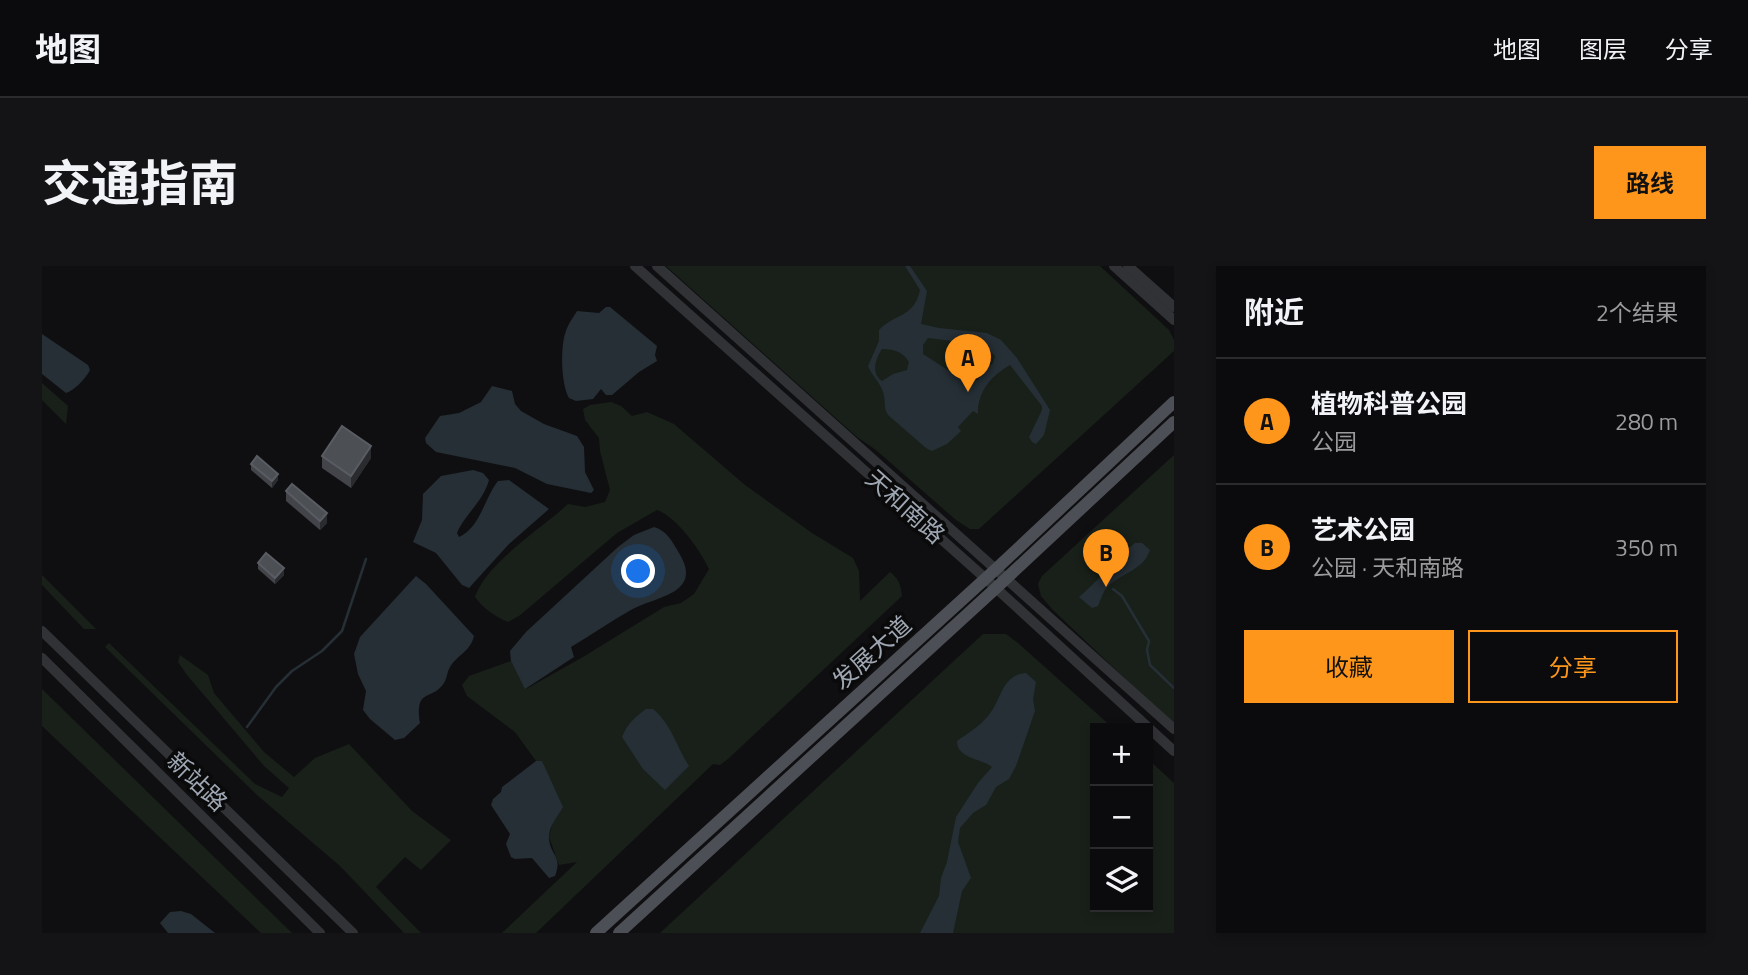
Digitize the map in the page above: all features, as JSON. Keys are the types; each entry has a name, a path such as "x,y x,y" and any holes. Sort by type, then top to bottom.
{"main road":[{"name":"发展大道","path":"596,933 996,569 1174,402"},
{"name":"发展大道","path":"619,933 1174,422"}],"street":[{"name":"天和南路","path":"635,266 985,578 1174,751"},
{"name":"天和南路","path":"657,266 1174,729"},
{"path":"1114,266 1174,320"},
{"path":"1128,266 1174,307"},
{"name":"新站路","path":"42,631 353,933"},
{"name":"新站路","path":"42,658 320,933"}],"shaded area":[{"path":"666,266 1100,266 1169,330 1174,340 1174,351 979,529 970,529 857,437"},
{"path":"905,266 910,266 927,291 921,324 987,333 1001,340 1017,358 1050,410 1044,435 1036,444 1029,437 1042,406 1010,365 997,374 983,391 978,414 973,411 958,427 961,431 947,444 932,451 888,415 882,388 868,366 879,341 879,330 909,310 920,290","holes":["928,338 985,345 995,356 993,363 977,380 960,378 923,354 923,345","882,349 901,353 909,362 907,370 882,381 876,374 875,366"]},
{"path":"610,307 657,346 657,361 612,395 606,395 601,389 593,399 576,401 569,398 566,392 563,375 566,331 577,311 599,313"},
{"path":"42,334 88,365 90,370 86,377 66,393 42,374"},
{"path":"42,383 68,406 66,424 42,400"},
{"path":"492,386 512,391 515,404 521,411 544,424 577,436 584,447 585,472 594,490 591,493 547,484 515,468 436,452 426,443 425,438 440,416 459,413 481,402"},
{"path":"611,402 621,406 632,416 647,412 674,424 745,485 812,533 853,558 859,571 860,601 890,572 899,582 902,596 728,759 720,765 713,764 536,933 502,933 577,862 559,865 549,837 553,821 542,761 536,761 515,732 467,696 462,685 469,676 511,661 526,689 664,607 681,603 694,594 709,569 680,527 657,510 617,533 519,616 508,622 490,612 475,597 481,584 503,559 568,504 585,507 605,502 610,490 599,438 585,420 583,409 590,405"},
{"path":"1174,455 1174,725 1052,609 1041,596 1038,584 1042,576"},
{"path":"473,470 483,473 489,480 483,495 460,526 457,533 459,537 477,520 498,481 509,480 549,509 509,544 469,588 462,585 436,553 413,542 422,520 423,494 441,476"},
{"path":"654,527 666,534 679,553 686,577 681,585 664,597 631,610 571,647 574,657 525,689 511,661 510,651 526,632 618,547 634,535"},
{"path":"1135,543 1142,543 1150,550 1147,557 1136,568 1110,584 1098,606 1092,608 1079,597"},
{"path":"42,575 96,629 84,629 42,585"},
{"path":"416,576 474,636 470,646 450,667 444,683 422,700 420,723 404,738 395,740 363,710 366,691 358,674 354,654 360,637"},
{"path":"983,634 1006,634 1107,723 1090,723 1090,912 1153,912 1153,764 1174,783 1174,933 660,933"},
{"path":"109,643 255,784 282,797 289,788 264,766 187,675 178,662 180,655 208,675 214,693 264,752 294,777 315,758 349,744 412,811 451,840 421,870 405,857 376,887 421,933 404,933 340,866 257,795 105,647"},
{"path":"1026,673 1036,682 1033,699 1035,711 1016,766 1009,779 996,787 986,805 973,813 960,828 958,842 971,878 962,891 953,933 920,933 939,896 956,817 992,767 965,755 958,747 957,741 988,716 1011,678"},
{"path":"42,689 292,933 261,933 42,726"},
{"path":"646,709 653,709 665,722 689,766 665,790 643,769 622,737 632,721"},
{"path":"536,761 542,761 563,807 549,833 550,844 558,864 555,876 549,878 532,858 511,857 506,844 510,834 491,805 502,787"},
{"path":"170,912 191,914 215,933 168,933 160,923"}],"building":[{"path":"342,426 371,446 351,476 322,456"},
{"path":"257,456 278,474 272,481 251,464"},
{"path":"292,484 327,513 320,521 286,491"},
{"path":"266,553 284,568 275,578 258,563"}],"waterway":[{"path":"247,727 276,687 292,671 322,651 342,631 366,559"},
{"path":"1113,589 1122,596 1149,641 1147,650 1150,665 1174,688"}],"place":[{"name":"植物科普公园","path":"968,392"},
{"name":"艺术公园","path":"1106,587"}]}
